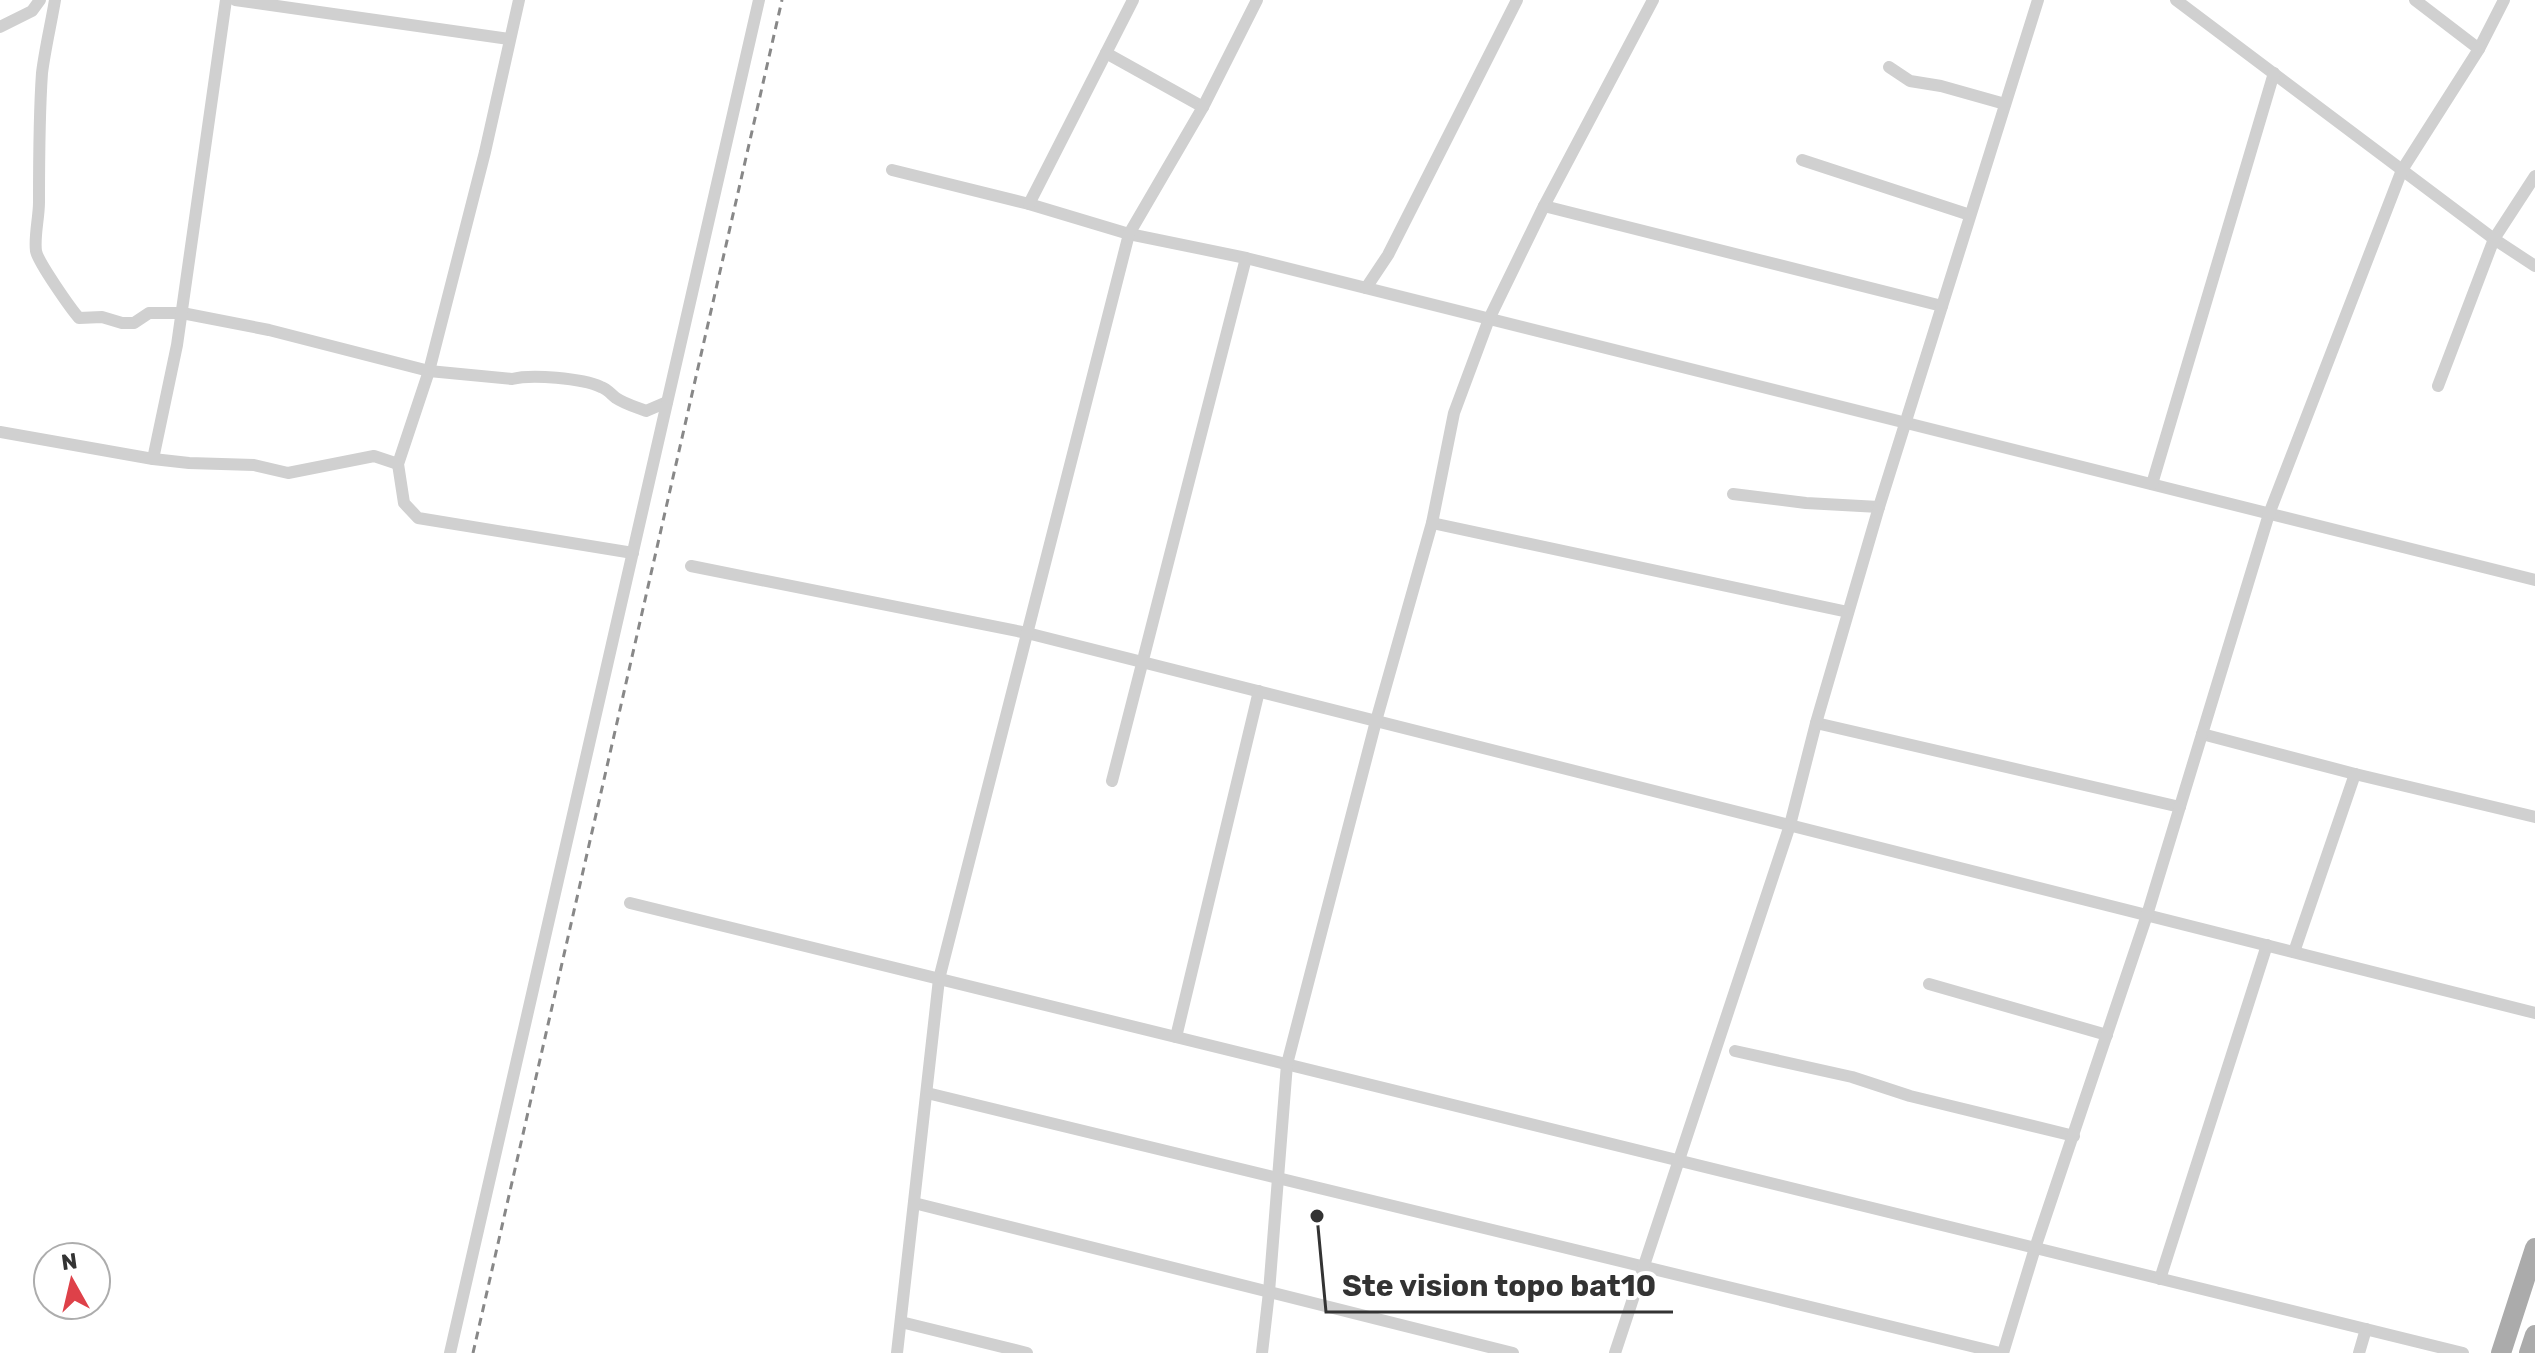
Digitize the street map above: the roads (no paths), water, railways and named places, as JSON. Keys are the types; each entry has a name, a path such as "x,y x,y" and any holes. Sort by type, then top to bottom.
{"main road":[{"path":"2501,1353 2535,1248"},
{"path":"2529,1353 2535,1335"}],"street":[{"path":"0,27 32,11 40,0"},
{"path":"55,0 43,69 36,251 41,265 79,318 102,317 134,323 149,313 182,313 269,330 429,371 512,379 524,376 578,378 603,387 618,400 646,411 667,402"},
{"path":"153,459 177,345 226,0"},
{"path":"235,0 509,39"},
{"path":"519,0 485,152 429,371 398,464 404,503 418,518 633,553"},
{"path":"450,1353 759,0"},
{"path":"1029,204 1133,0"},
{"path":"897,1353 939,979 1129,234 1203,107 1257,0"},
{"path":"1366,288 1388,255 1517,0"},
{"path":"1262,1353 1287,1064 1376,721 1432,523 1454,413 1489,319 1544,206 1653,0"},
{"path":"1615,1353 1790,825 1816,723 1879,507 2038,0"},
{"path":"2176,0 2494,239 2535,266"},
{"path":"2415,0 2479,49"},
{"path":"927,1093 2001,1353 2147,915 2269,514 2402,170 2479,49 2504,0"},
{"path":"1106,53 1203,107"},
{"path":"1889,67 1910,81 1941,86 2005,104"},
{"path":"2152,484 2274,73"},
{"path":"1802,160 1970,215"},
{"path":"892,170 1029,204 1129,234 1246,258 2535,580"},
{"path":"2438,386 2494,239 2535,176"},
{"path":"1544,206 1942,306"},
{"path":"1112,781 1246,258"},
{"path":"0,432 153,459 254,465 288,473 374,456 398,464"},
{"path":"1733,494 1806,503 1879,507"},
{"path":"1432,523 1848,612"},
{"path":"691,566 1027,633 2535,1013"},
{"path":"1176,1037 1259,691"},
{"path":"1816,723 2180,807"},
{"path":"2202,734 2535,817"},
{"path":"2294,952 2355,774"},
{"path":"630,903 2463,1353"},
{"path":"2160,1279 2267,945"},
{"path":"1929,984 2107,1035"},
{"path":"1735,1051 1852,1077 1910,1096 2074,1136"},
{"path":"914,1203 1513,1353"},
{"path":"901,1322 1027,1353"},
{"path":"2359,1353 2366,1329"}],"railway":[{"path":"473,1353 782,0"}],"place":[{"name":"Ste vision topo bat10","path":"1317,1216"}]}
